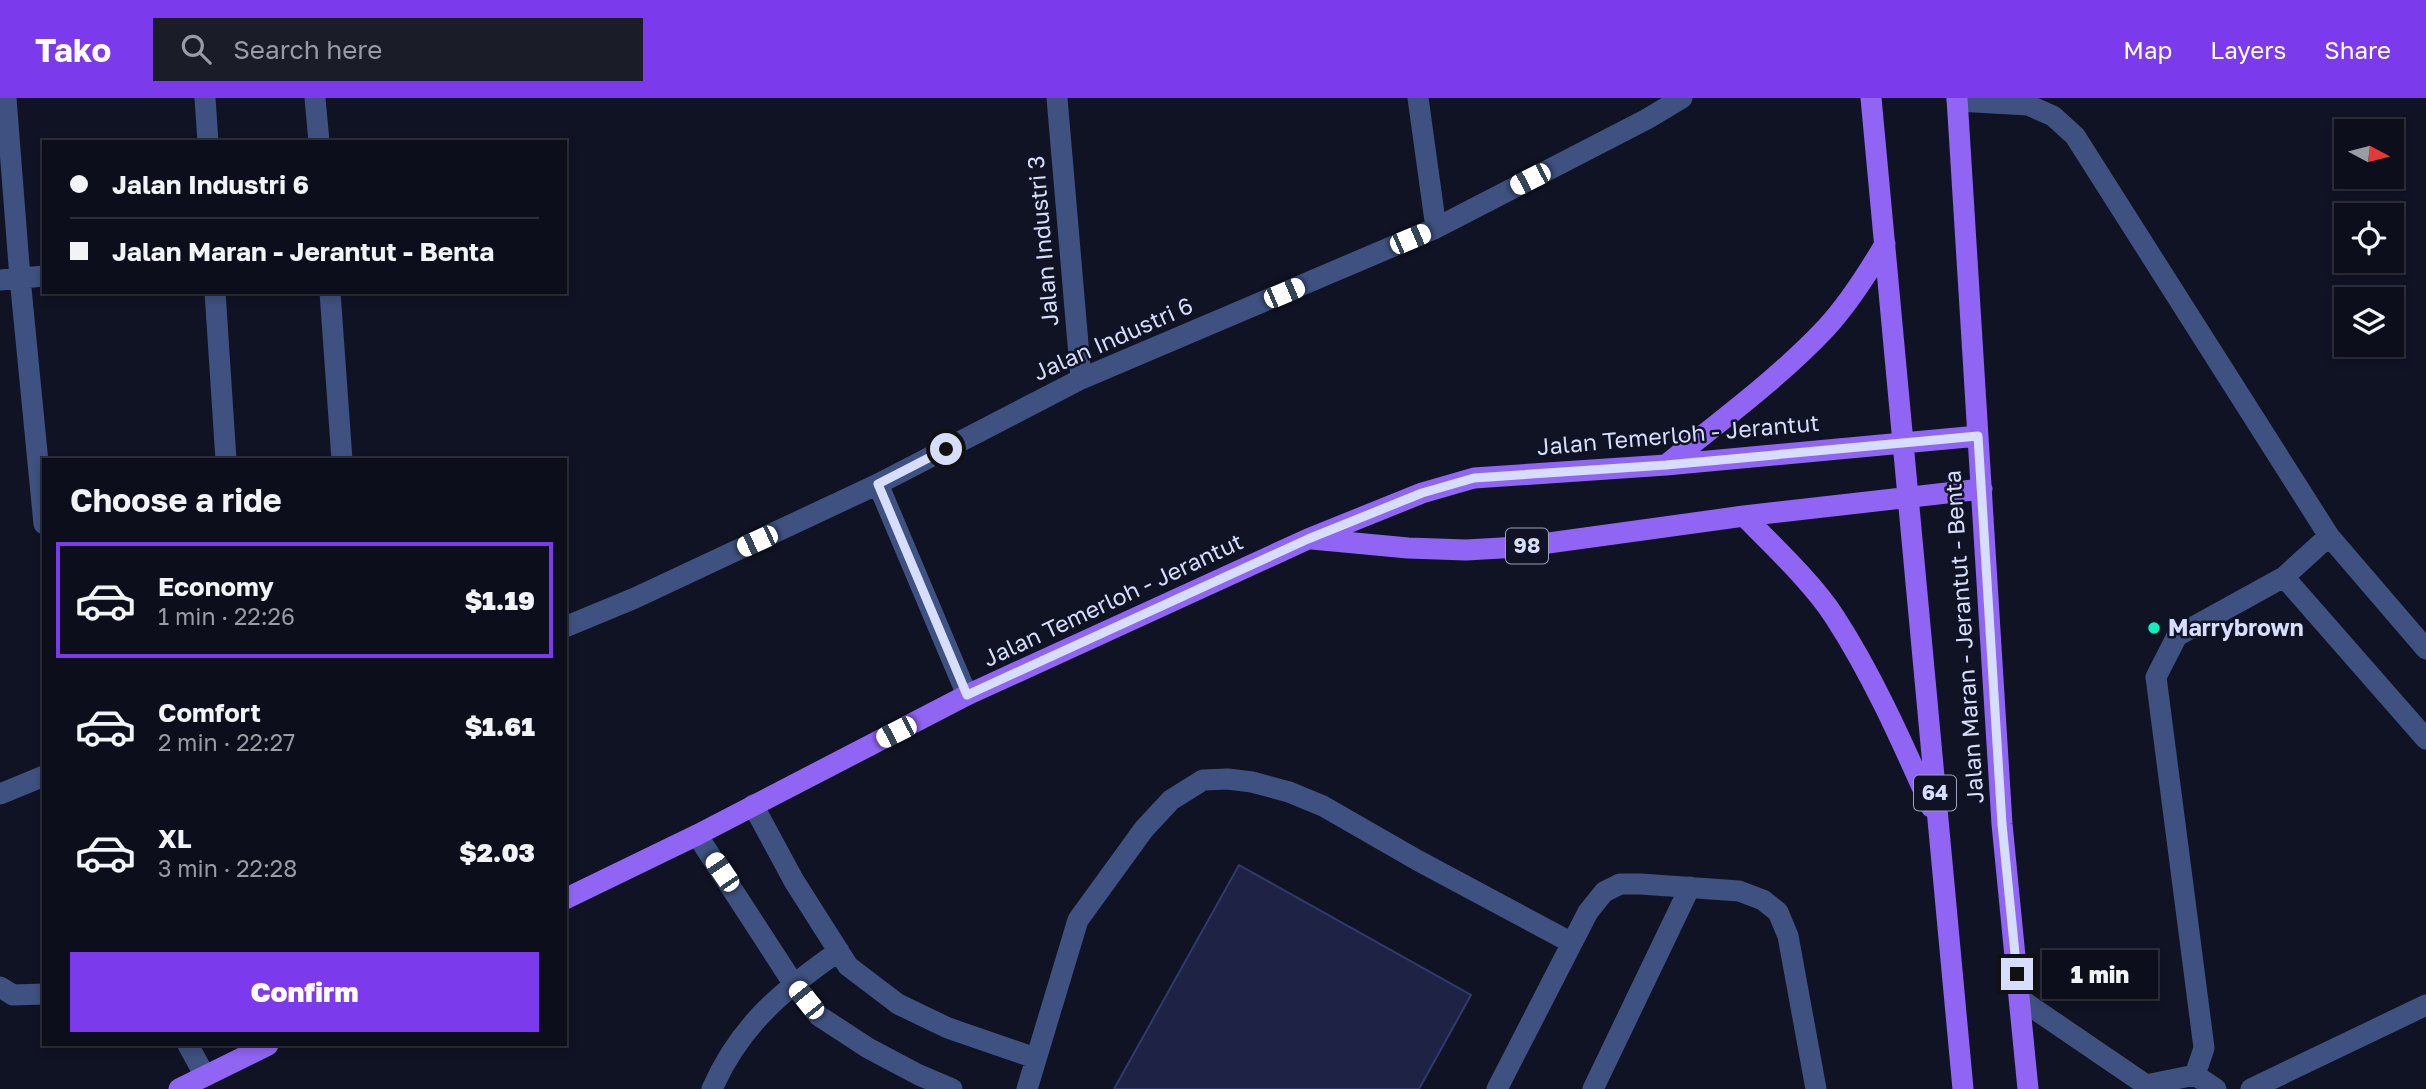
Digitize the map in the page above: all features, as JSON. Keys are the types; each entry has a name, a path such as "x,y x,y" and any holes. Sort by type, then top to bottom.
{"main road":[{"name":"Jalan Maran - Jerantut - Benta","path":"1871,98 1963,1089"},
{"name":"Jalan Maran - Jerantut - Benta","path":"1957,99 2002,824 2028,1089"},
{"path":"1666,465 1780,372 1827,327 1866,276 1885,244"},
{"name":"Jalan Temerloh - Jerantut","path":"567,898 697,835 967,695 1308,539 1422,493 1474,478 1666,465 1978,436"},
{"name":"Jalan Temerloh - Jerantut","path":"1308,539 1408,548 1466,550 1519,547 1744,516 1982,489"},
{"path":"1744,516 1832,613 1882,699 1938,822"},
{"path":"179,1089 266,1046"}],"street":[{"path":"6,98 10,279 42,510"},
{"path":"205,98 208,140"},
{"path":"315,98 318,140"},
{"name":"Jalan Industri 3","path":"1057,98 1081,379"},
{"path":"1418,98 1436,228"},
{"name":"Jalan Industri 6","path":"567,627 878,484 1081,379 1436,228 1682,98"},
{"path":"1957,99 2028,105 2053,116 2075,136 2329,536 2426,649"},
{"path":"10,279 42,276"},
{"path":"215,294 226,458"},
{"path":"330,294 342,458"},
{"path":"878,484 967,695"},
{"path":"2195,1075 2204,1048 2156,677 2177,636 2284,577 2329,536"},
{"path":"2284,577 2426,739"},
{"path":"0,794 42,777"},
{"path":"1027,1089 1078,920 1144,829 1171,800 1203,780 1252,782 1289,792 1323,806 1572,943"},
{"path":"753,805 794,881 848,966 898,1004 948,1028 1035,1058"},
{"path":"697,835 793,984 819,1016 878,1053 953,1089"},
{"path":"1497,1089 1588,912 1604,892 1620,884 1739,891 1763,900 1778,912 1788,936 1816,1089"},
{"path":"1592,1089 1690,887"},
{"path":"712,1089 722,1066 742,1034 793,984 839,951"},
{"path":"0,987 13,995 42,994"},
{"path":"2020,999 2146,1085 2195,1075 2216,1089"},
{"path":"2250,1089 2426,1005"},
{"path":"189,1046 205,1076"}],"building":[{"path":"1239,865 1471,995 1419,1089 1114,1089"}],"place":[{"name":"Marrybrown","path":"2154,628"}],"route":[{"path":"946,449 878,484 967,695 1308,539 1422,493 1474,478 1666,465 1978,436 2002,824 2017,974"}]}
